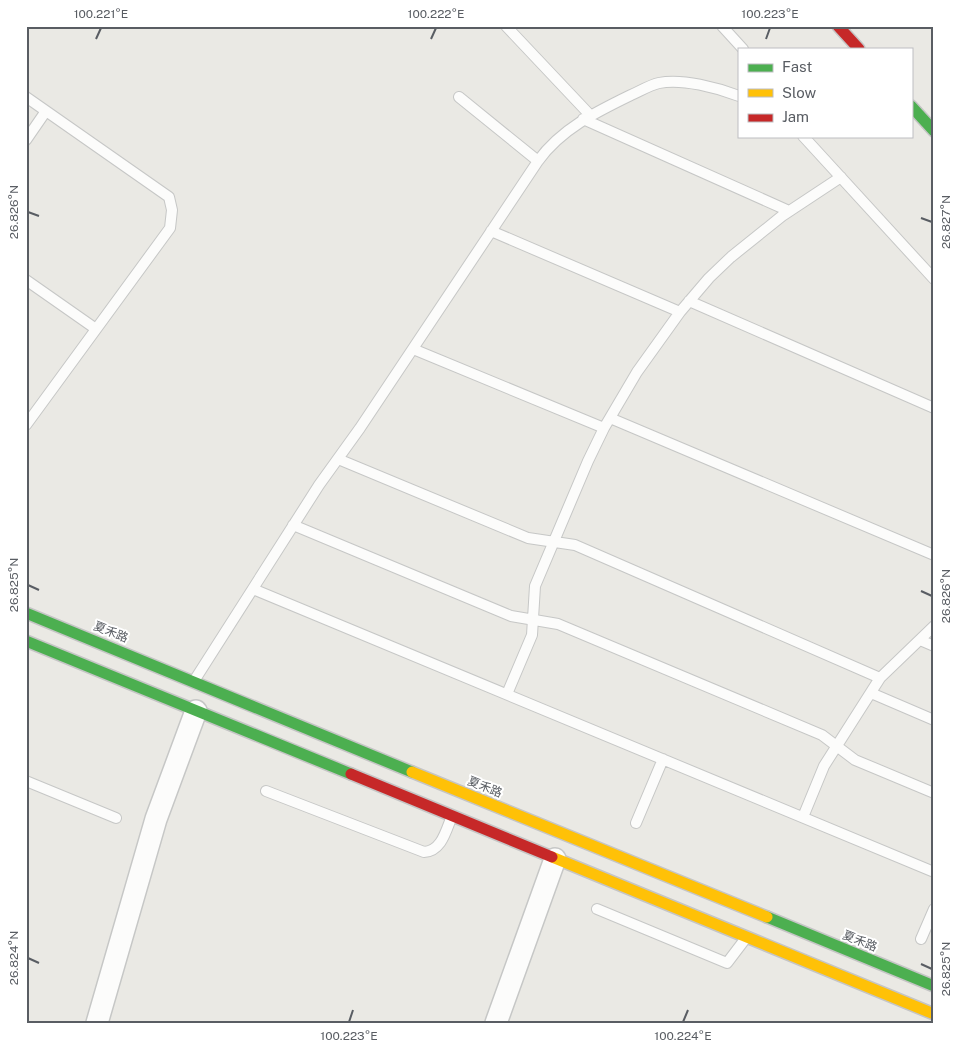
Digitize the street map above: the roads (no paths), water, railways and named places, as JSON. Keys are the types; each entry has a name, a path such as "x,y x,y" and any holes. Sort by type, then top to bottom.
{"street":[{"path":"838,26 858,48"},
{"path":"912,107 934,131"},
{"name":"夏禾路","path":"26,613 934,986"},
{"path":"26,641 934,1014"},
{"path":"97,1023 156,820 196,711"},
{"path":"496,1023 555,859"}],"lane":[{"path":"506,26 587,117 790,211"},
{"path":"722,26 742,48"},
{"path":"194,681 293,525 538,161 553,143 587,117 659,83 697,85 715,88 738,96"},
{"path":"26,97 169,197 172,219 170,228 26,425"},
{"path":"459,97 538,161"},
{"path":"26,140 46,111"},
{"path":"805,138 933,276"},
{"path":"507,694 532,635 535,586 588,461 604,428 637,372 680,312 709,278 731,257 790,211 841,177"},
{"path":"491,231 680,312"},
{"path":"26,280 96,329"},
{"path":"689,301 934,408"},
{"path":"413,349 604,428"},
{"path":"610,418 934,555"},
{"path":"338,459 528,538 575,545 880,678"},
{"path":"293,525 511,616 558,624 822,735 855,760 934,793"},
{"path":"253,588 934,872"},
{"path":"803,817 824,766 880,678 934,626"},
{"path":"920,640 934,646"},
{"path":"871,693 934,720"},
{"path":"636,823 663,759"},
{"path":"26,781 116,818"},
{"path":"266,791 424,852 429,852 438,847 452,816"},
{"path":"597,909 727,963 746,937"},
{"path":"921,939 934,910"}]}
